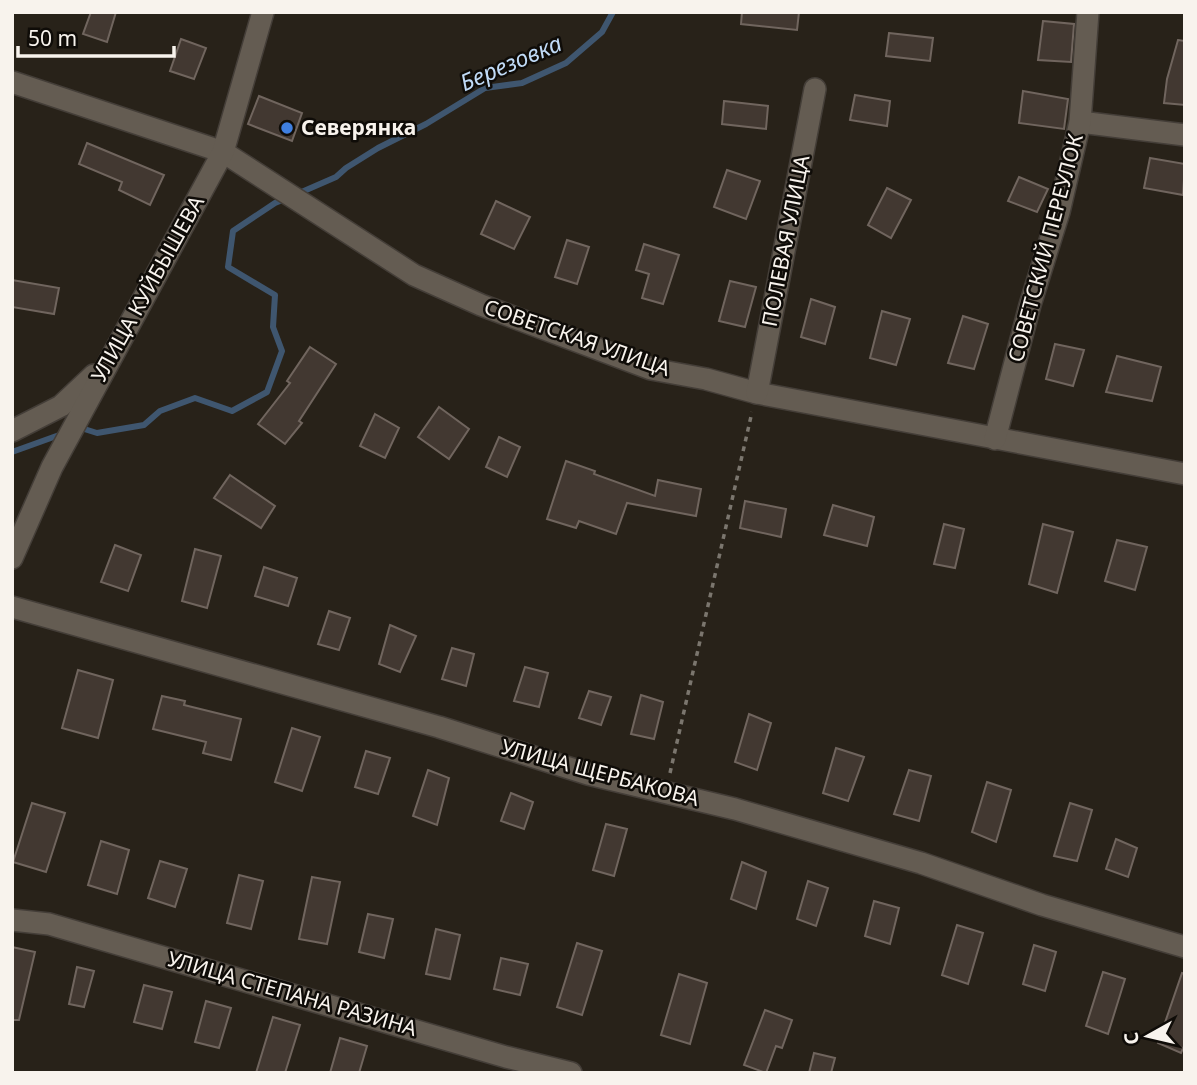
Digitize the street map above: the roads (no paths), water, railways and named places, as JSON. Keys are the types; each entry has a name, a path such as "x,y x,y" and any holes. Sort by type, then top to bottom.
{"street":[{"name":"УЛИЦА КУЙБЫШЕВА","path":"12,558 52,467 223,152 263,12"},
{"name":"СОВЕТСКИЙ ПЕРЕУЛОК","path":"995,439 1030,305 1059,212 1080,122 1088,12"},
{"name":"СОВЕТСКАЯ УЛИЦА","path":"12,82 223,152 414,275 481,305 651,369 706,379 757,393 1185,474"},
{"name":"ПОЛЕВАЯ УЛИЦА","path":"757,393 815,89"},
{"path":"1080,122 1185,135"},
{"path":"12,431 61,407 108,361"},
{"name":"УЛИЦА ЩЕРБАКОВА","path":"12,607 439,727 588,774 735,809 922,863 1042,905 1185,947"},
{"name":"УЛИЦА СТЕПАНА РАЗИНА","path":"12,920 49,924 506,1057 571,1073"}],"waterway":[{"name":"Березовка","path":"297,194 336,177 378,148 426,124 485,88 522,83 566,63 602,32 613,12"},
{"name":"Березовка","path":"78,427 97,433 144,425 160,411 195,398 232,411 267,392 282,351 273,327 275,295 228,267 233,231 287,198"},
{"name":"Березовка","path":"12,452 62,434"}],"place":[{"name":"Северянка","path":"287,128"}]}
